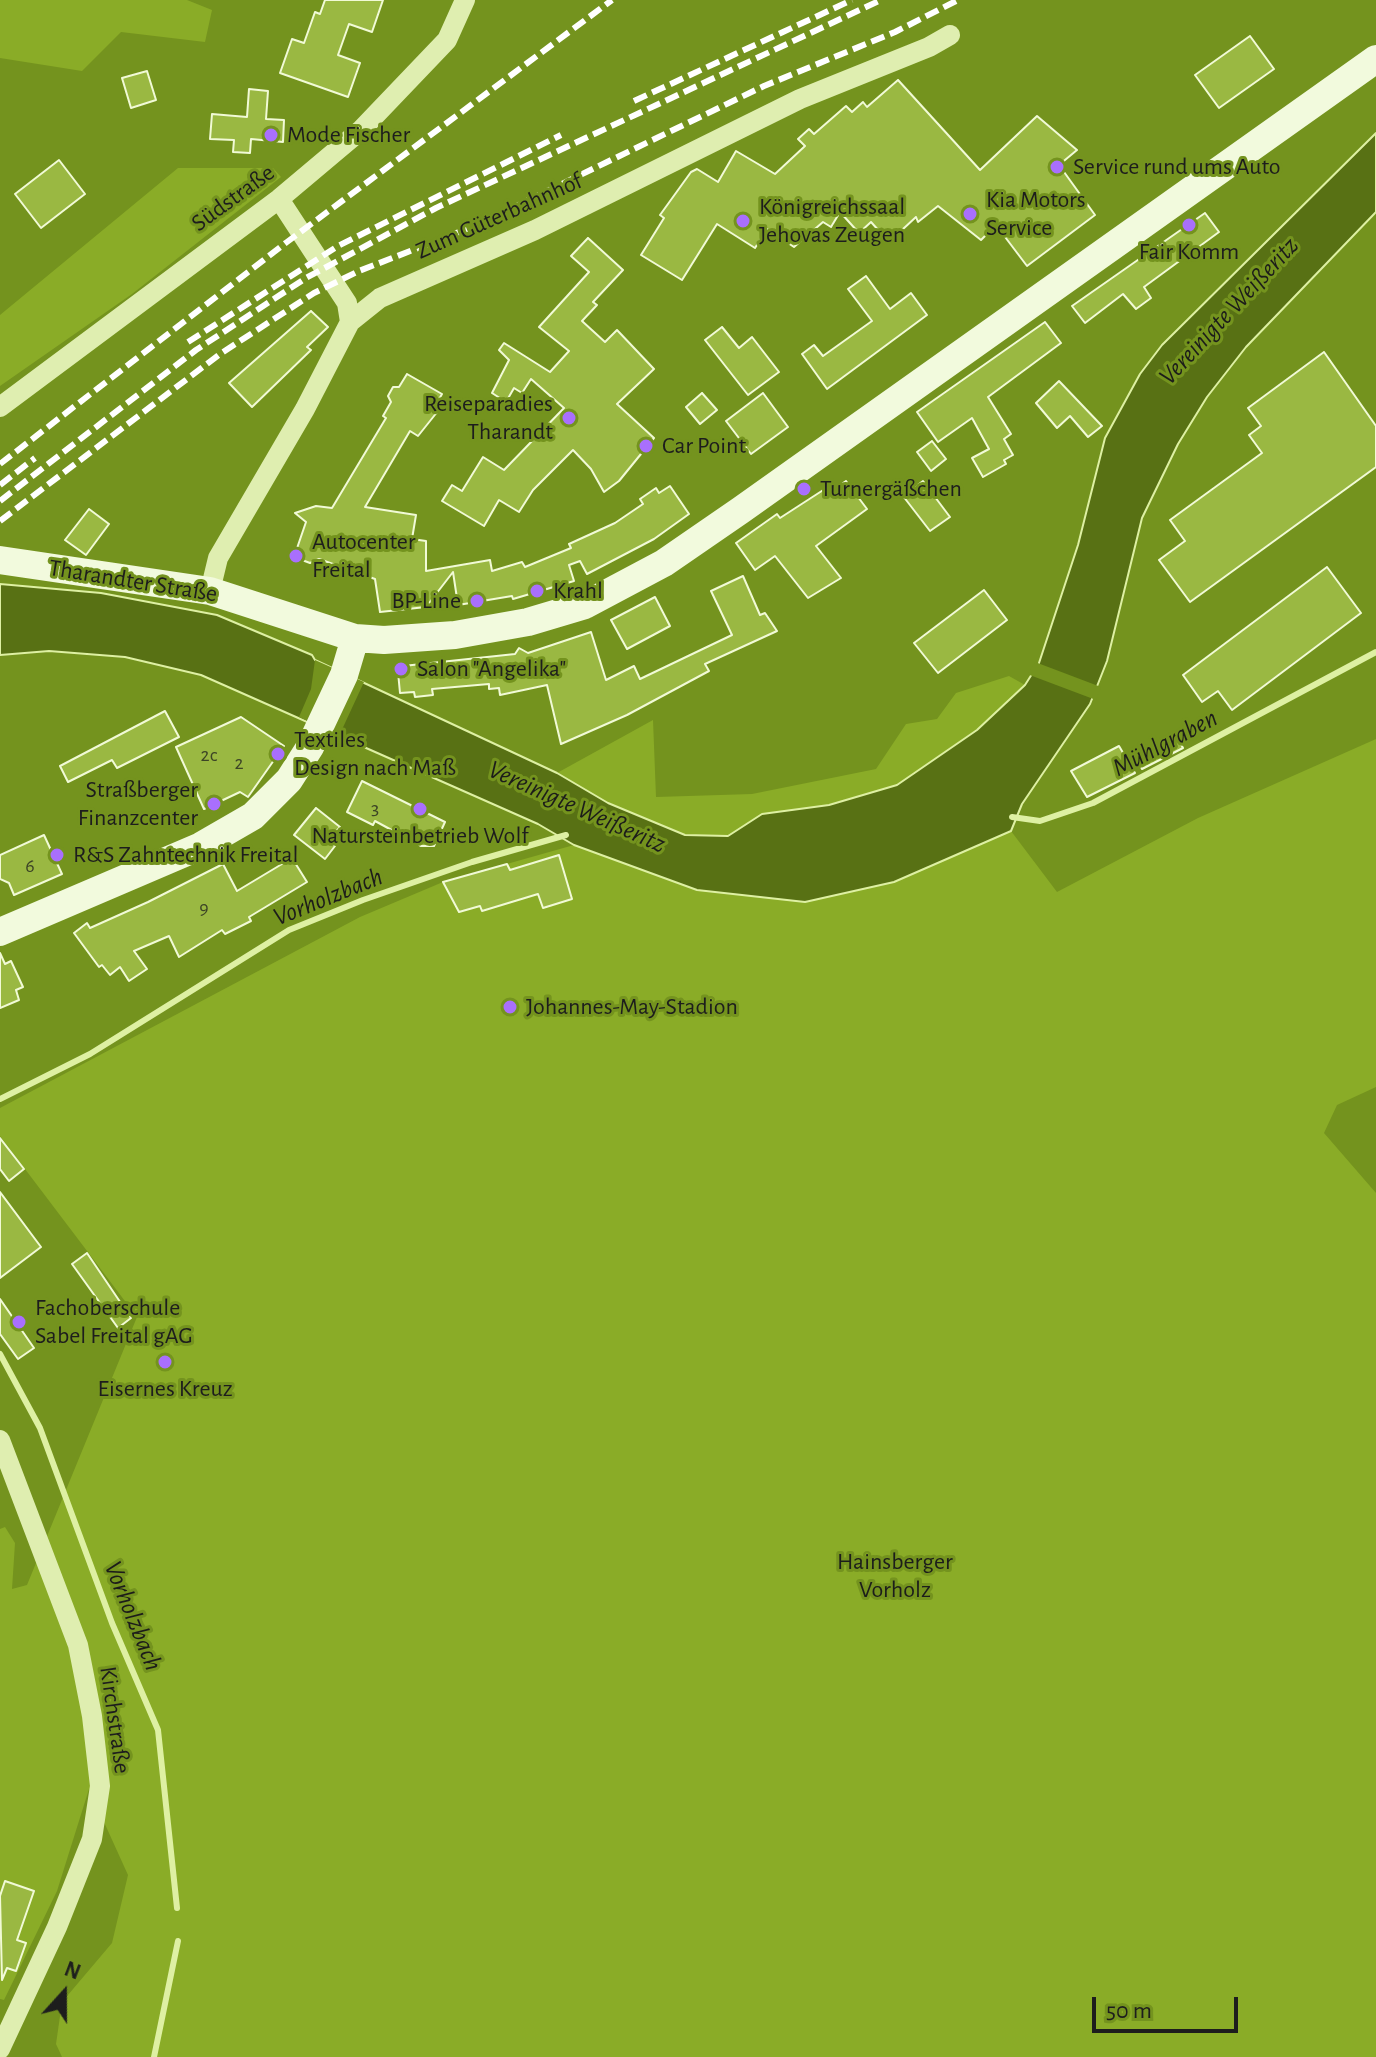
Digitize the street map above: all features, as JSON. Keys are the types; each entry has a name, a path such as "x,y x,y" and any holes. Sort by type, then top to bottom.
{"main road":[{"name":"Tharandter Straße","path":"0,560 210,591 355,638 412,639 528,622 585,605 664,563 1376,59"},
{"path":"0,932 201,846 253,816 289,780 321,726 344,675 355,638"}],"street":[{"name":"Südstraße","path":"0,407 279,199 401,92 447,40 465,0"},
{"name":"Zum Güterbahnhof","path":"210,591 218,558 305,409 350,322 380,298 575,211 800,99 929,47 950,35"},
{"path":"279,199 347,303 350,322"},
{"name":"Kirchstraße","path":"0,1440 78,1645 92,1716 100,1786 92,1839 7,2020 0,2049"}],"green space":[{"path":"0,0 187,0 212,10 205,42 121,32 82,71 0,58"},
{"path":"178,168 273,168 281,177 132,294 0,386 0,315"},
{"path":"1009,676 1025,685 977,730 897,785 829,805 762,814 728,836 685,835 608,803 557,773 653,720 656,797 752,794 876,769 906,724 937,719 956,693"},
{"name":"Hainsberger Vorholz","path":"1376,739 1376,1087 1337,1105 1324,1133 1376,1193 1376,2057 62,2057 56,2044 62,2002 112,1943 128,1875 89,1789 57,1891 4,2000 0,1999 0,1529 5,1527 15,1543 12,1589 27,1585 137,1317 0,1136 0,1108 360,917 443,882 574,845 697,890 974,847 1011,831 1057,892 1198,818"}],"water":[{"name":"Vereinigte Weißeritz","path":"1376,133 1376,212 1246,347 1207,397 1178,444 1142,518 1107,661 1090,704 1022,804 1011,831 894,882 805,902 697,890 574,845 538,824 201,675 125,657 49,651 0,655 0,584 101,593 217,615 312,655 315,660 557,773 608,803 685,835 728,836 762,814 829,805 897,785 977,730 1025,685 1039,663 1078,545 1105,438 1140,374 1162,345"}],"pier":[{"path":"315,660 364,682 339,736 299,717 311,689"},
{"path":"1035,662 1101,687 1096,700 1027,674"}],"building":[{"path":"325,0 383,0 372,32 349,24 338,55 360,63 348,97 280,73 292,39 304,43 315,12 320,14"},
{"path":"1250,36 1274,69 1219,108 1195,75"},
{"path":"147,71 156,100 131,108 122,78"},
{"path":"898,80 980,170 1037,116 1077,150 1059,165 1095,215 1027,266 996,225 981,240 938,206 918,222 916,217 889,242 871,222 859,233 840,212 831,227 823,222 794,247 767,229 755,248 717,224 682,280 641,255 664,218 660,215 691,172 697,169 718,182 736,151 775,174 805,146 798,139 809,129 814,134 846,106 852,112 863,102 867,107"},
{"path":"249,89 268,91 266,119 284,120 283,142 251,139 250,153 233,152 234,140 210,139 212,114 247,117"},
{"path":"59,160 85,194 41,228 15,194"},
{"path":"1205,213 1219,232 1144,287 1151,298 1136,309 1123,294 1085,323 1072,306"},
{"path":"588,238 623,270 593,302 597,305 582,321 605,342 617,330 654,369 617,404 654,438 619,481 604,492 591,469 573,450 533,490 519,512 499,500 484,526 442,501 452,485 462,491 483,457 504,470 564,408 531,379 522,393 514,388 506,402 492,393 509,360 499,350 504,343 550,372 569,351 539,327 589,272 571,256"},
{"path":"866,276 890,309 911,293 927,315 827,389 802,354 814,345 823,356 872,321 848,289"},
{"path":"311,311 328,327 307,347 311,350 252,407 229,383"},
{"path":"1045,322 1061,343 988,397 1011,434 1004,439 1013,455 1004,460 1006,464 983,477 972,458 989,449 972,418 938,442 917,412"},
{"path":"722,327 739,348 752,337 779,372 748,395 705,340"},
{"path":"1324,352 1376,426 1376,467 1190,602 1159,560 1185,541 1170,520 1262,453 1249,435 1261,426 1248,408"},
{"path":"407,374 442,394 434,408 438,411 418,436 410,431 365,507 416,515 412,539 426,541 426,571 490,560 492,571 522,562 525,567 571,548 569,544 615,523 643,504 640,499 656,488 659,493 670,486 689,514 654,539 587,574 580,561 569,565 574,581 513,599 512,596 458,605 453,572 426,607 380,612 375,579 319,559 310,563 294,557 306,522 295,513 316,506 332,508 386,418 383,416 391,402 388,396 393,387 399,387"},
{"path":"1059,381 1102,426 1088,437 1070,416 1057,428 1036,403"},
{"path":"702,393 717,410 700,424 686,407"},
{"path":"763,393 788,427 751,454 726,421"},
{"path":"932,441 946,459 931,471 917,452"},
{"path":"846,481 867,509 816,546 841,578 808,598 775,556 755,570 736,543 777,514 780,518 831,485 834,489"},
{"path":"923,481 950,517 930,531 903,496"},
{"path":"89,509 109,524 86,555 65,540"},
{"path":"1327,567 1361,613 1232,710 1218,691 1202,702 1183,675"},
{"path":"743,576 760,615 765,613 777,631 705,664 709,671 627,715 561,744 547,685 500,695 499,688 489,689 489,684 432,689 433,695 415,697 414,692 400,693 398,672 403,666 515,654 519,648 528,653 591,632 606,680 634,666 640,679 732,635 711,591"},
{"path":"984,590 1007,620 938,673 914,643"},
{"path":"655,597 670,626 627,649 611,620"},
{"path":"165,711 179,737 117,768 112,760 68,782 60,766"},
{"path":"241,717 284,746 248,797 240,792 204,809 176,747"},
{"path":"1176,735 1183,748 1142,769 1136,757"},
{"path":"1119,746 1135,773 1087,797 1071,771"},
{"path":"362,781 445,822 434,846 421,846 375,821 373,825 347,812"},
{"path":"316,808 340,827 328,841 335,846 325,859 294,835"},
{"path":"44,835 62,874 14,895 9,883 0,879 0,855"},
{"path":"559,855 572,899 543,908 538,894 482,911 480,906 459,912 443,882 507,864 510,870"},
{"path":"292,858 307,882 249,917 251,921 225,934 222,930 179,957 169,936 134,951 147,969 129,981 120,967 110,975 102,965 99,967 74,933 87,923 90,928 223,864 237,891"},
{"path":"0,953 5,964 11,961 23,987 16,990 19,1000 0,1008"},
{"path":"0,1138 24,1169 9,1181 0,1169"},
{"path":"0,1192 41,1247 0,1278"},
{"path":"87,1253 131,1318 118,1328 72,1264"},
{"path":"0,1299 34,1348 18,1359 0,1334"},
{"path":"5,1881 34,1891 17,1940 26,1943 16,1971 7,1968 2,1980 0,1896"}],"waterway":[{"name":"Mühlgraben","path":"1012,817 1040,821 1093,803 1376,652"},
{"name":"Vorholzbach","path":"0,1099 90,1054 289,930 472,862 566,835"},
{"name":"Vorholzbach","path":"0,1354 40,1428 112,1623 158,1730 177,1908"},
{"name":"Vorholzbach","path":"154,2057 178,1941"}],"railway":[{"path":"0,464 287,242 612,0"},
{"path":"634,101 852,0"},
{"path":"0,501 196,350 306,278 436,208 881,0"},
{"path":"0,521 220,354 314,293 359,271 477,225 764,86 895,32 958,0"},
{"path":"188,342 338,246 561,135"},
{"path":"0,485 35,458"}],"place":[{"name":"Mode Fischer","path":"271,135"},
{"name":"Service rund ums Auto","path":"1057,167"},
{"name":"Kia Motors Service","path":"970,214"},
{"name":"Königreichssaal Jehovas Zeugen","path":"743,221"},
{"name":"Fair Komm","path":"1189,225"},
{"name":"Reiseparadies Tharandt","path":"569,418"},
{"name":"Car Point","path":"646,446"},
{"name":"Turnergäßchen","path":"804,489"},
{"name":"Autocenter Freital","path":"296,556"},
{"name":"Krahl","path":"537,591"},
{"name":"BP-Line","path":"477,601"},
{"name":"Salon \"Angelika\"","path":"401,669"},
{"name":"Textiles Design nach Maß","path":"278,754"},
{"name":"Straßberger Finanzcenter","path":"214,804"},
{"name":"Natursteinbetrieb Wolf","path":"420,809"},
{"name":"R&S Zahntechnik Freital","path":"57,855"},
{"name":"Johannes-May-Stadion","path":"510,1007"},
{"name":"Fachoberschule Sabel Freital gAG","path":"19,1322"},
{"name":"Eisernes Kreuz","path":"165,1362"}]}
